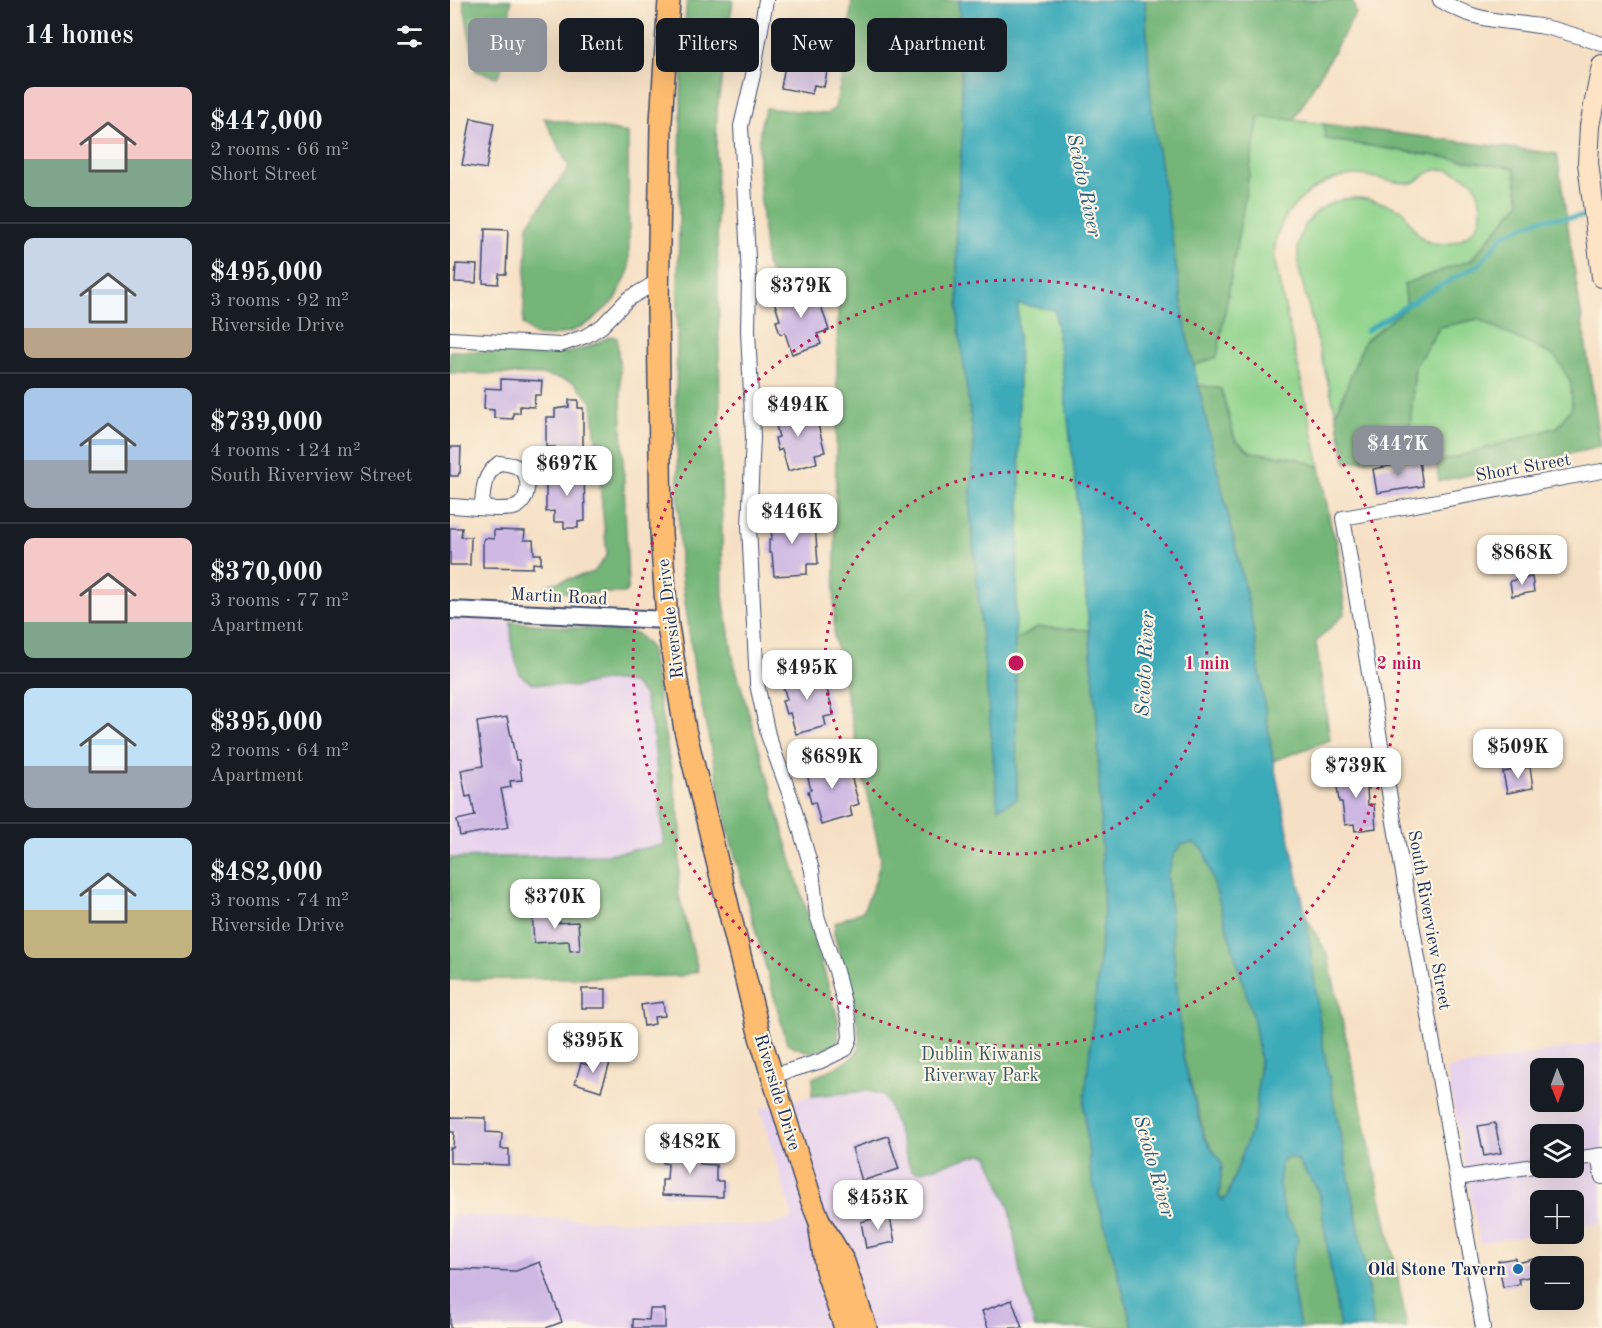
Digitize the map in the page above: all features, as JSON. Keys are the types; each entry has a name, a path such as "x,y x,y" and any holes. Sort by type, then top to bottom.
{"main road":[{"name":"Riverside Drive","path":"669,0 661,122 658,281 661,533 667,620 685,730 760,1037 819,1220 826,1270 845,1328"},
{"path":"1602,66 1590,126 1588,163 1602,277"},
{"name":"Riverside Drive","path":"819,1220 844,1262 863,1319 873,1328"}],"street":[{"path":"766,0 753,75 741,126 749,277 748,331 753,437 749,526 757,684 768,735 791,798 812,870 817,916 837,971 849,1022 850,1038 846,1049 821,1061 772,1076"},
{"path":"1440,0 1458,11 1479,19 1548,28 1602,44"},
{"path":"450,339 560,345 572,342 602,326 628,299 658,281"},
{"name":"Short Street","path":"1343,518 1602,471"},
{"path":"450,506 482,507"},
{"name":"South Riverview Street","path":"1343,518 1483,1328"},
{"name":"Martin Road","path":"450,610 667,620"},
{"path":"1584,1157 1600,1155 1602,1177"},
{"path":"1457,1178 1530,1166"}],"shaded area":[{"path":"450,619 511,622 512,648 520,675 531,683 574,687 608,680 632,683 644,695 653,732 664,845 602,855 450,858"},
{"path":"1602,1042 1602,1223 1584,1226 1584,1190 1530,1190 1530,1235 1480,1243 1447,1069"},
{"path":"869,1091 883,1095 888,1103 911,1170 918,1172 981,1154 988,1156 1010,1209 1020,1272 1035,1328 450,1328 450,1215 770,1226 793,1218 760,1108 812,1096"}],"green space":[{"path":"463,0 511,0 509,18 468,18 468,27"},
{"path":"687,0 733,0 730,18 685,18"},
{"name":"Dublin Kiwanis Riverway Park","path":"852,0 959,0 960,18 867,18 867,72 961,72 963,130 956,227 959,328 974,443 970,509 998,807 1017,799 1015,640 1038,627 1089,630 1097,718 1104,914 1084,1107 1091,1175 1133,1328 1035,1328 1020,1272 1010,1209 988,1156 981,1154 918,1172 911,1170 888,1103 883,1095 869,1091 812,1096 813,1078 846,1062 859,1048 858,1026 851,992 834,934 835,923 863,911 875,882 881,859 834,636 838,292 833,279 771,274 766,264 759,140 766,108 826,114 835,108 843,72 855,72 855,18 851,18"},
{"path":"1145,0 1352,0 1356,13 1294,120 1259,117 1217,357 1193,366 1151,105"},
{"path":"480,72 500,72 497,77"},
{"path":"682,72 723,72 717,110 716,154 723,597 734,663 838,1019 838,1042 818,1051 807,1051 787,1043 731,842 695,674 680,565 676,399"},
{"path":"1259,116 1324,124 1325,139 1514,168 1520,202 1471,260 1404,284 1407,307 1364,342 1336,414 1299,269 1298,246 1311,217 1327,205 1337,201 1364,198 1403,210 1415,230 1425,240 1441,244 1459,240 1474,229 1481,214 1480,201 1474,182 1455,172 1443,169 1430,172 1410,183 1360,175 1340,177 1315,189 1293,207 1279,231 1275,246 1275,262 1320,467 1296,458 1251,452 1235,439 1221,389 1198,385 1193,366 1217,357"},
{"path":"544,118 628,133 629,270 616,299 590,322 570,332 552,336 534,335 523,324 528,225 569,167"},
{"path":"1324,124 1557,154 1601,447 1439,481 1436,463 1558,427 1572,407 1571,383 1556,357 1478,319 1440,327 1415,366 1408,454 1346,463 1336,414 1364,342 1407,307 1404,284 1471,260 1520,202 1514,168 1325,139"},
{"path":"1018,304 1055,309 1077,496 1089,630 1038,628 1015,640 1020,508"},
{"path":"1478,319 1556,357 1571,383 1572,407 1558,427 1436,463 1429,451 1408,454 1415,366 1440,327"},
{"path":"611,336 617,338 620,373 628,587 625,593 552,592 547,585 594,572 607,555 592,402 574,382 544,375 450,373 450,351 566,353 586,348"},
{"path":"1198,385 1221,389 1235,439 1251,452 1296,458 1320,467 1331,527 1337,542 1345,613 1316,642 1330,740 1273,761 1251,615"},
{"path":"511,622 636,633 650,647 681,828 678,892 698,971 680,976 450,980 450,858 602,855 664,845 653,732 644,695 632,683 608,680 574,687 531,683 520,675 512,648"},
{"path":"1194,843 1204,850 1254,1020 1260,1058 1256,1116 1227,1197 1223,1201 1219,1197 1222,1164 1205,1137 1183,1057 1167,875 1174,854 1182,844"},
{"path":"1306,916 1328,956 1395,1262 1407,1328 1373,1328 1362,1245 1323,1047"},
{"path":"1288,1157 1298,1161 1319,1191 1340,1328 1300,1328 1292,1283 1292,1259 1298,1240 1293,1225 1285,1217 1279,1184 1282,1160"}],"water":[{"name":"Scioto River","path":"959,0 1145,0 1151,105 1187,336 1251,615 1273,761 1306,916 1323,1047 1362,1245 1373,1328 1340,1328 1319,1191 1298,1161 1289,1157 1282,1160 1279,1184 1285,1217 1293,1225 1298,1240 1292,1259 1292,1283 1300,1328 1133,1328 1091,1175 1084,1107 1104,914 1097,718 1077,496 1055,310 1018,304 1020,508 1015,640 1017,799 998,808 970,509 974,443 959,328 956,227 963,130 961,72 1007,72 1007,18 960,18","holes":["1194,843 1204,850 1254,1020 1260,1058 1256,1116 1227,1197 1223,1200 1219,1197 1222,1164 1204,1137 1183,1057 1167,875 1174,854 1182,844"]}],"building":[{"path":"784,72 827,72 824,87 814,85 812,94 781,88"},
{"path":"471,118 494,123 486,169 462,165"},
{"path":"485,229 508,230 506,274 499,274 498,284 483,283"},
{"path":"456,264 477,265 476,283 455,282"},
{"path":"801,288 804,295 816,291 829,330 817,334 821,344 792,354 785,333 780,334 776,321 780,320 773,298"},
{"path":"501,379 542,381 541,395 535,395 534,407 520,406 520,413 513,413 513,419 494,418 494,410 484,409 485,388 501,389"},
{"path":"569,400 578,400 578,408 583,408 583,458 555,457 555,447 546,447 546,417 555,417 555,409 569,407"},
{"path":"804,406 807,415 815,413 825,452 815,454 817,463 788,471 782,449 778,451 775,438 779,437 773,414"},
{"path":"450,447 461,447 458,476 450,476"},
{"path":"1419,461 1423,486 1377,493 1373,469"},
{"path":"568,468 584,468 585,521 578,522 578,528 564,528 564,522 554,522 554,511 546,512 546,481 554,482 554,471 568,471"},
{"path":"804,513 804,525 815,524 818,564 807,564 807,574 774,576 772,553 769,553 769,540 772,540 770,515"},
{"path":"450,528 462,528 461,537 471,537 470,565 450,565"},
{"path":"494,530 525,531 524,540 533,540 534,554 541,554 541,564 533,563 533,568 483,567 483,542 485,538 494,539"},
{"path":"1532,577 1534,592 1512,596 1510,581"},
{"path":"812,670 815,681 824,678 834,715 824,717 826,726 796,734 790,713 786,714 782,701 787,700 781,678"},
{"path":"507,717 522,780 510,781 511,787 501,789 509,827 460,836 457,820 475,816 471,796 466,797 461,770 483,766 477,722"},
{"path":"837,758 839,767 848,765 859,804 850,807 852,816 821,825 815,802 811,803 808,791 811,790 805,766"},
{"path":"1363,763 1365,781 1368,781 1369,789 1367,789 1368,805 1374,804 1376,828 1355,831 1354,824 1345,825 1337,786 1345,772 1348,771 1347,765"},
{"path":"1530,767 1533,788 1507,793 1503,772"},
{"path":"553,911 553,923 578,922 580,950 570,951 569,941 534,943 532,912"},
{"path":"582,989 606,989 606,1008 582,1008"},
{"path":"663,1002 665,1016 654,1017 655,1024 644,1026 641,1005"},
{"path":"591,1057 610,1063 601,1091 575,1083 581,1063 589,1065"},
{"path":"450,1117 486,1118 486,1132 502,1133 501,1149 509,1149 509,1165 450,1163 450,1148 453,1148 454,1132 450,1132"},
{"path":"1495,1123 1501,1153 1484,1156 1478,1126"},
{"path":"888,1136 899,1169 862,1181 852,1148"},
{"path":"663,1149 700,1149 700,1164 716,1165 716,1181 723,1181 723,1197 662,1195 662,1180 667,1180 668,1164 663,1163"},
{"path":"889,1213 895,1242 866,1248 861,1222 872,1219 872,1216"},
{"name":"Old Stone Tavern","path":"1515,1258 1516,1263 1530,1260 1530,1277 1518,1279 1520,1284 1503,1287 1498,1261"},
{"path":"540,1262 562,1322 546,1328 450,1328 450,1269 516,1271"},
{"path":"1012,1300 1022,1328 988,1328 982,1311"},
{"path":"650,1309 665,1309 665,1328 633,1328 633,1319 649,1320"}],"waterway":[{"path":"1366,331 1425,294 1480,264 1503,235 1541,219 1590,216"}],"place":[{"name":"Old Stone Tavern","path":"1518,1269"}]}
